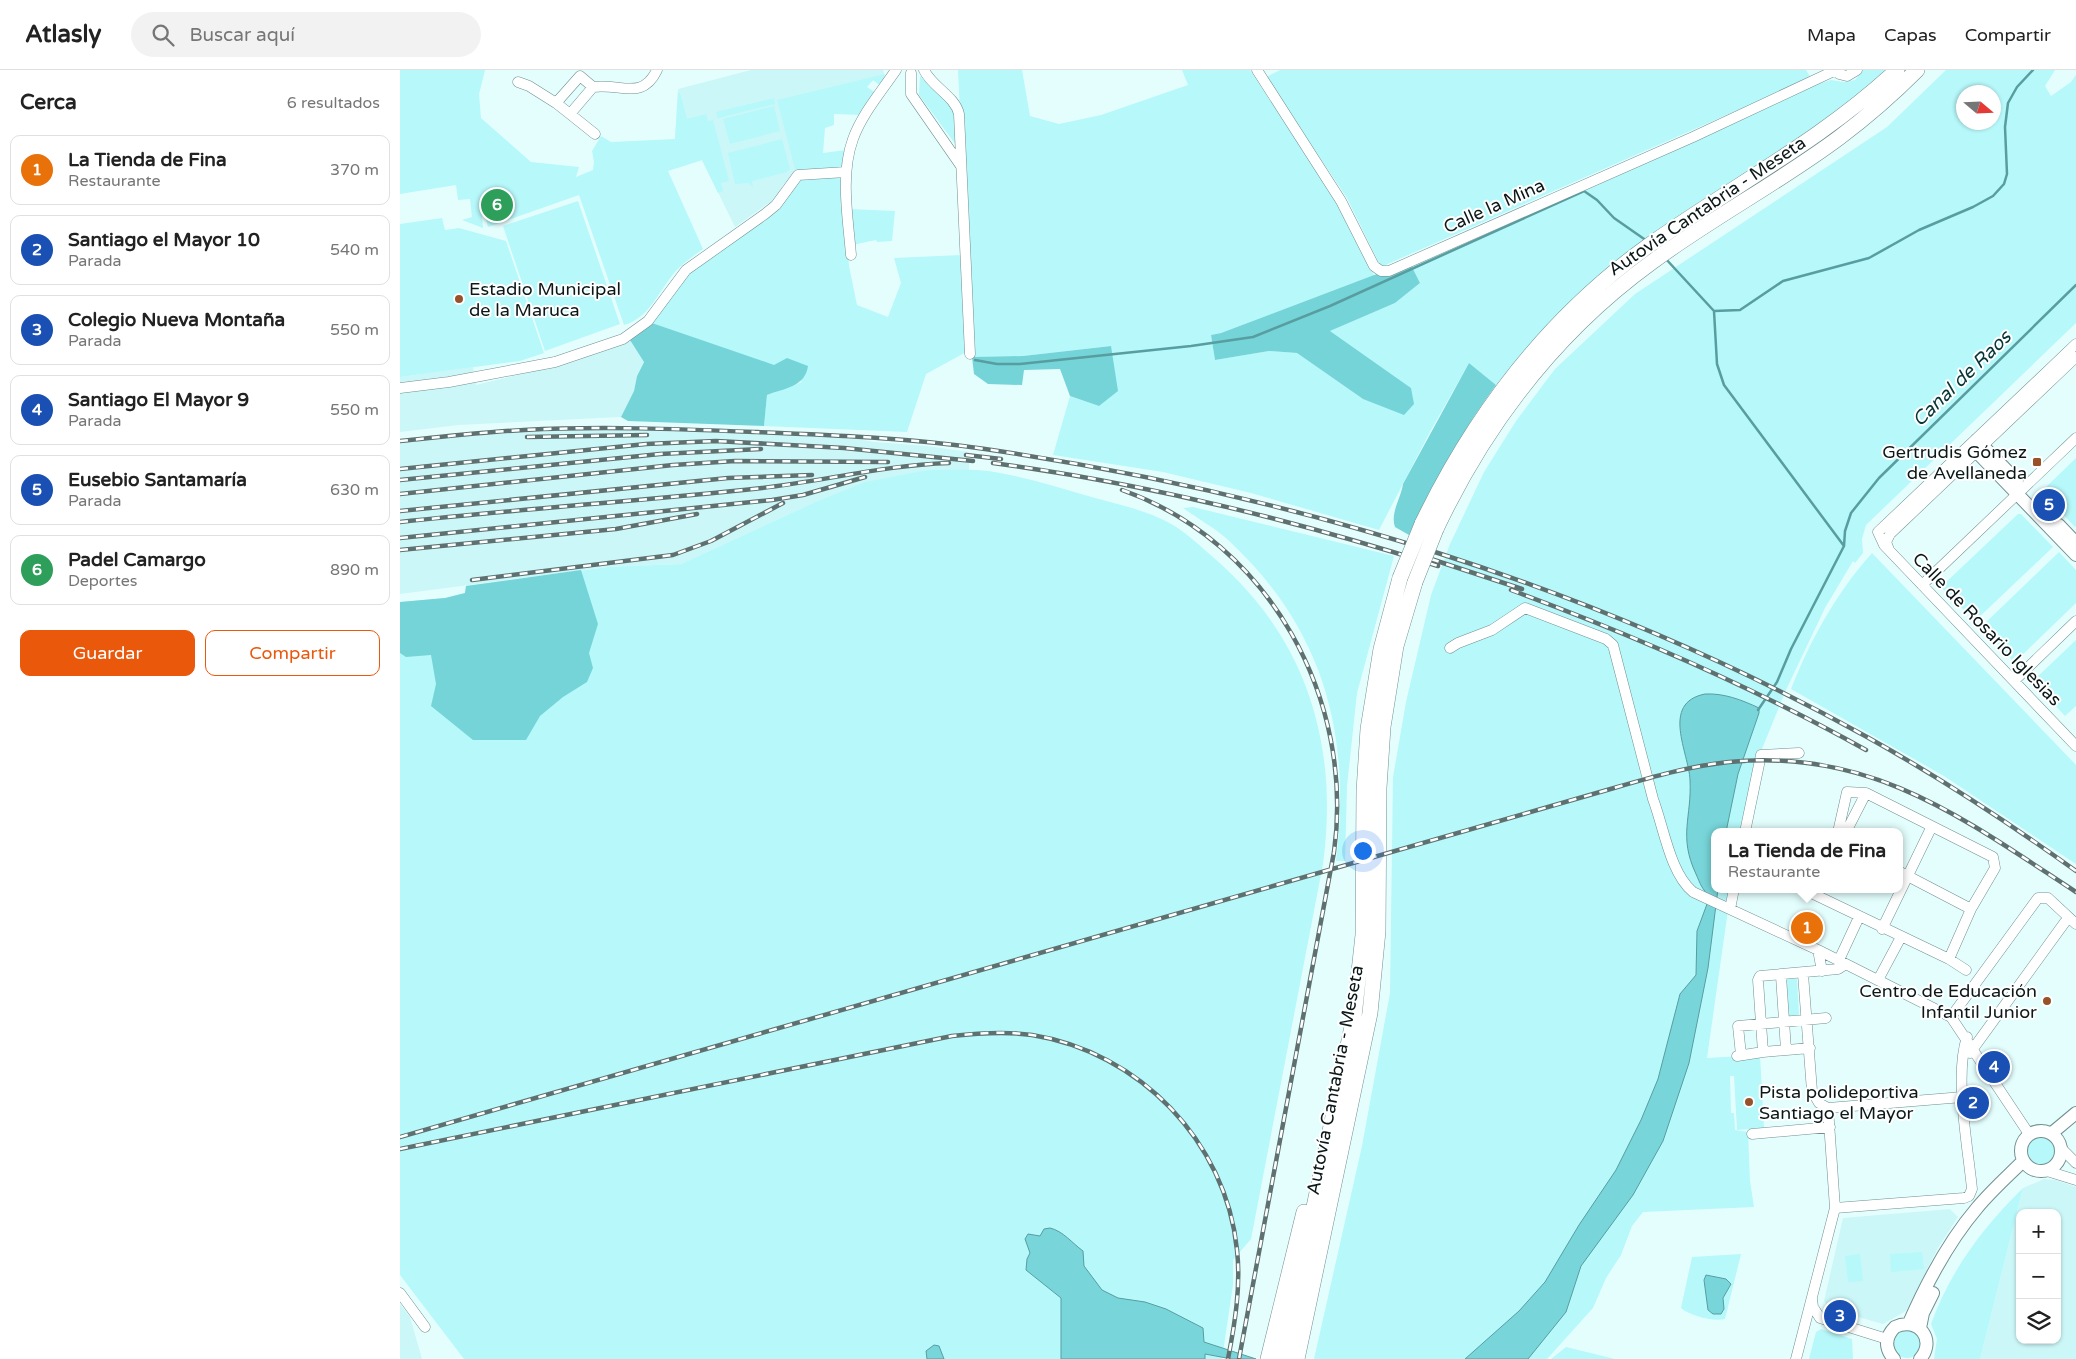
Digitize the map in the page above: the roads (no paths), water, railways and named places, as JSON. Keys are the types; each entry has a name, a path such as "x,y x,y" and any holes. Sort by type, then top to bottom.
{"highway":[{"name":"Autovía Cantabria - Meseta","path":"1291,1358 1350,1044 1360,977 1364,914 1364,791 1368,730 1381,649 1456,458 1489,407 1526,358 1568,313 1647,247 1824,130 1851,110 1897,70"},
{"name":"Autovía Cantabria - Meseta","path":"1429,526 1488,433 1533,373 1579,324 1652,262 1845,133 1917,70"},
{"name":"Autovía Cantabria - Meseta","path":"1291,1358 1333,1195 1365,1043 1373,992 1378,931 1379,788 1383,727 1408,580"},
{"path":"1291,1358 1280,1313 1360,977"}],"main road":[{"path":"1977,446 2076,543"},
{"path":"2021,491 2076,556"},
{"path":"2057,1141 2076,1113"},
{"path":"2057,1141 2076,1122"},
{"path":"2044,1130 2057,1141 2060,1158 2055,1166 2047,1170 2037,1171 2026,1164 2021,1151 2023,1142 2029,1134 2044,1130"},
{"path":"1915,1326 1924,1313 1940,1279 1965,1236 2026,1164"},
{"path":"1894,1359 1887,1347 1887,1339 1895,1327 1915,1326"},
{"path":"1915,1326 1927,1340 1927,1347 1920,1359"}],"street":[{"path":"556,103 580,76 593,87 644,87 652,81 657,70"},
{"path":"851,255 846,172 854,137 875,100 896,70 911,73 924,70 934,85 958,108 970,354"},
{"name":"Calle la Mina","path":"1257,70 1341,201 1374,266 1382,271 1388,271 1693,137 1836,70"},
{"path":"1836,70 1839,74 1847,76 1857,70"},
{"path":"911,73 911,94 960,166"},
{"path":"518,82 529,86 556,103 595,134"},
{"path":"570,114 593,87"},
{"path":"400,388 449,382 537,366 623,339 648,321 686,270 765,214 776,204 798,175 846,172"},
{"path":"1889,550 1886,542 1890,534 1977,446 2073,359 2076,344"},
{"path":"1922,585 2076,438"},
{"name":"Calle de Rosario Iglesias","path":"1977,446 1878,532 1879,539 2076,746"},
{"path":"1450,648 1492,630 1525,608 1606,639 1613,645 1653,799 1663,823 1674,865 1681,880 1689,889 1818,950 1952,1017 1974,1048 2012,1111 2029,1134"},
{"path":"2014,680 2076,621"},
{"path":"1746,828 1761,755 1799,753"},
{"path":"1839,828 1846,792 1866,793 1993,857 1996,862 1995,868 1971,909 1949,959"},
{"path":"1848,828 1866,793"},
{"path":"1932,826 1903,874 1971,909"},
{"path":"1727,907 1732,893"},
{"path":"1818,893 1882,929 1949,959 1966,970"},
{"path":"1882,929 1896,893"},
{"path":"1952,1017 2038,898 2048,898 2076,924"},
{"path":"1763,1052 1758,980 1760,976 1781,976 1838,969 1859,917"},
{"path":"1964,1066 1974,1048 2065,922"},
{"path":"1878,980 1901,937"},
{"path":"1818,950 1822,971"},
{"path":"1803,974 1812,1091 1819,1103 1828,1108 1963,1097"},
{"path":"1781,976 1786,1050"},
{"path":"1810,1048 1739,1055 1738,1026 1826,1018"},
{"path":"1835,1208 1969,1196 1972,1189 1963,1097 1963,1050 1966,1037"},
{"path":"1964,1066 1977,1062 1983,1065"},
{"path":"1796,1359 1835,1208 1828,1108"},
{"path":"1752,1134 1830,1128"},
{"path":"2057,1141 2076,1163"},
{"path":"2047,1170 2076,1180"},
{"path":"400,1293 425,1328"},
{"path":"1811,1297 1813,1307 1820,1318"},
{"path":"1804,1329 1810,1322 1820,1318 1887,1339"}],"waterway":[{"path":"1714,311 1740,310 1783,281 1869,258 1919,230 1973,207 1993,196 2004,184 2007,174 2005,127 2008,103 2017,87 2033,70"},
{"path":"975,360 997,364 1020,364 1191,346 1253,337 1330,306 1584,191 1597,200 1614,218 1647,241"},
{"path":"1665,258 1714,311 1717,364 1724,385 1844,546"},
{"name":"Canal de Raos","path":"1758,710 1777,682 1791,649 1844,546 1845,531 1851,513 1879,478 2076,285"}],"railway":[{"path":"400,441 509,431 611,428 755,432 899,440 985,449 1100,468 1214,492 1327,520 1439,553 1549,591 1657,635 1764,683 1867,737 1921,768 1999,818 2076,871"},
{"path":"527,437 647,435"},
{"path":"400,469 646,444 716,441 844,448 973,461"},
{"path":"400,480 660,454 761,449"},
{"path":"966,455 1001,459"},
{"path":"400,494 673,465 735,461 888,462"},
{"path":"400,522 762,488 878,470 949,463"},
{"path":"993,463 1050,471 1162,492 1329,533 1438,566"},
{"path":"400,511 728,478 812,475"},
{"path":"400,538 772,500 803,495 865,477"},
{"path":"1122,490 1174,514 1221,547 1260,587 1291,634 1315,684 1331,739 1337,795 1334,852 1239,1359"},
{"path":"472,580 673,555 711,541 783,503"},
{"path":"400,550 616,529 697,514"},
{"path":"1431,559 1522,589"},
{"path":"1511,590 1602,625 1692,663 1780,705 1866,750"},
{"path":"400,1137 1628,784 1700,766 1729,762 1780,761 1828,766 1872,778 1914,794 1955,815 2076,892"},
{"path":"400,1149 952,1036 992,1033 1032,1035 1071,1045 1108,1060 1141,1082 1171,1108 1196,1139 1215,1173 1229,1210 1237,1250 1237,1304 1228,1359"}],"place":[{"name":"Padel Camargo","path":"497,205"},
{"name":"Estadio Municipal de la Maruca","path":"459,299"},
{"name":"Gertrudis Gómez de Avellaneda","path":"2037,462"},
{"name":"Eusebio Santamaría","path":"2049,505"},
{"name":"La Tienda de Fina","path":"1807,928"},
{"name":"Centro de Educación Infantil Junior","path":"2047,1001"},
{"name":"Santiago El Mayor 9","path":"1994,1067"},
{"name":"Pista polideportiva Santiago el Mayor","path":"1749,1102"},
{"name":"Santiago el Mayor 10","path":"1973,1103"},
{"name":"Colegio Nueva Montaña","path":"1840,1316"}]}
